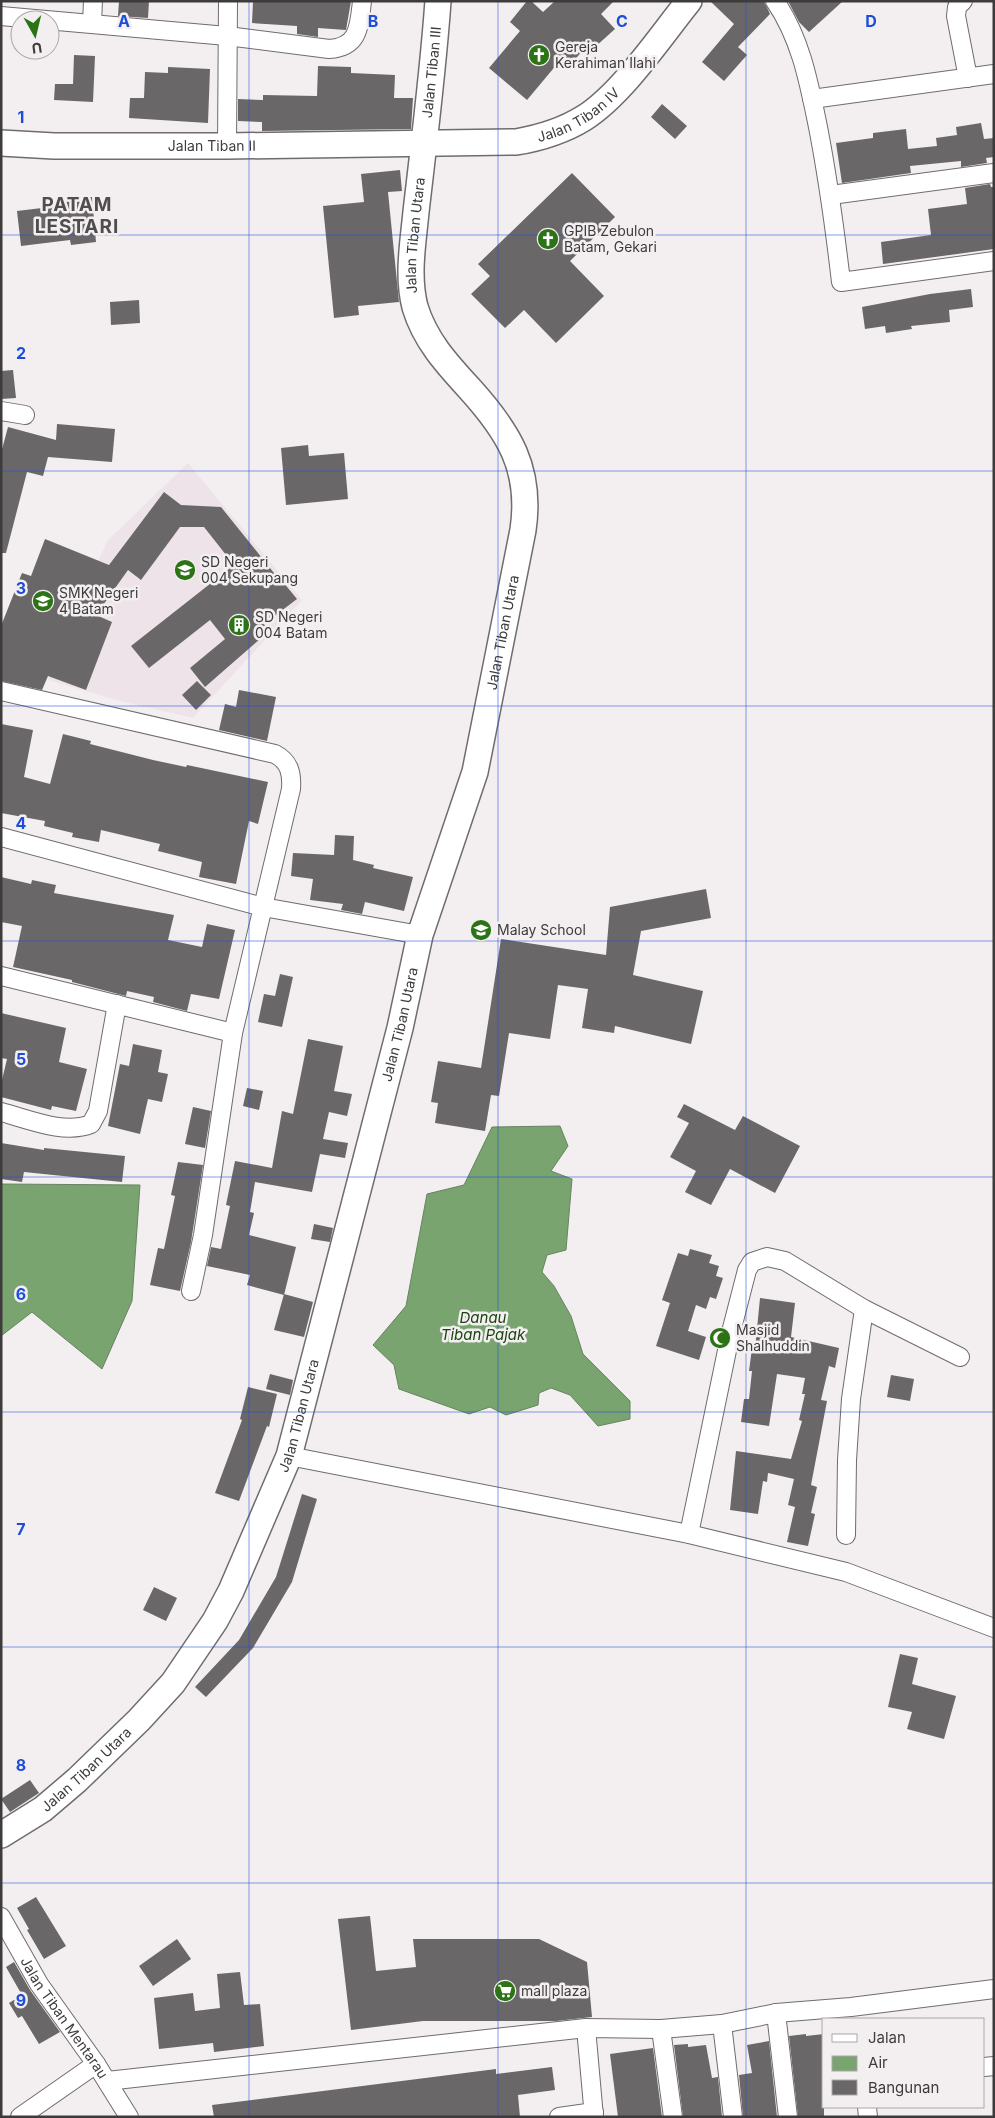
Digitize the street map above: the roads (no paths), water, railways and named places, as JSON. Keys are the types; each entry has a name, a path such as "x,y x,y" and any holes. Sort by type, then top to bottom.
{"street":[{"path":"92,23 94,1"},
{"path":"227,146 228,1"},
{"path":"1,16 92,23 342,48 352,41 358,32 362,1"},
{"name":"Jalan Tiban III","path":"423,144 438,1"},
{"name":"Jalan Tiban IV","path":"423,144 516,142 539,138 574,124 602,104 622,84 689,1"},
{"path":"775,1 792,31 801,54 812,99 831,195 841,282 994,261"},
{"path":"963,1 957,7 956,16 968,78"},
{"path":"812,99 994,74"},
{"name":"Jalan Tiban II","path":"1,143 54,146 227,146 368,142 423,144"},
{"name":"Jalan Tiban Utara","path":"1,1835 43,1809 78,1780 139,1720 173,1683 214,1622 231,1591 290,1456 400,1028 420,935 475,772 523,530 526,494 519,462 506,437 471,390 439,356 428,337 415,305 412,277 412,242 423,144"},
{"path":"831,195 994,173"},
{"path":"1,412 25,415"},
{"path":"1,691 275,754 284,759 292,774 291,790 233,1033 203,1235 191,1291"},
{"path":"1,837 263,907 420,935"},
{"path":"1,976 233,1033"},
{"path":"1,1112 42,1123 74,1128 91,1124 98,1111 118,1004"},
{"path":"689,1534 730,1336 747,1270 752,1262 767,1257 785,1261 864,1309 960,1357"},
{"path":"846,1536 846,1460 851,1399 864,1309"},
{"path":"290,1456 689,1534 846,1572 994,1628"},
{"name":"Jalan Tiban Mentarau","path":"1,1917 39,1984 96,2064 129,2117"},
{"path":"107,2081 586,2028 661,2029 722,2024 776,2014 852,2013 994,1989"},
{"path":"776,2014 788,2117"},
{"path":"722,2024 733,2117"},
{"path":"559,2117 594,2114 586,2028"},
{"path":"661,2029 673,2117"},
{"path":"20,2117 96,2064"}],"water":[{"name":"Danau Tiban Pajak","path":"560,1126 568,1146 551,1171 572,1179 566,1250 547,1255 542,1272 554,1286 571,1316 583,1354 630,1401 630,1419 598,1426 570,1395 551,1388 539,1393 538,1405 506,1415 490,1407 469,1414 399,1389 394,1365 373,1345 406,1306 427,1194 464,1185 492,1127"},
{"path":"1,1184 140,1185 132,1301 102,1369 32,1312 1,1336"}],"place":[{"name":"Gereja Kerahiman Ilahi","path":"539,55"},
{"name":"GPIB Zebulon Batam, Gekari","path":"548,239"},
{"name":"SD Negeri 004 Sekupang","path":"185,570"},
{"name":"SMK Negeri 4 Batam","path":"43,601"},
{"name":"SD Negeri 004 Batam","path":"239,625"},
{"name":"Malay School","path":"481,930"},
{"name":"Masjid Shalhuddin","path":"720,1338"},
{"name":"mall plaza","path":"505,1991"}],"district":[{"name":"PATAM LESTARI","path":"77,215"}]}
